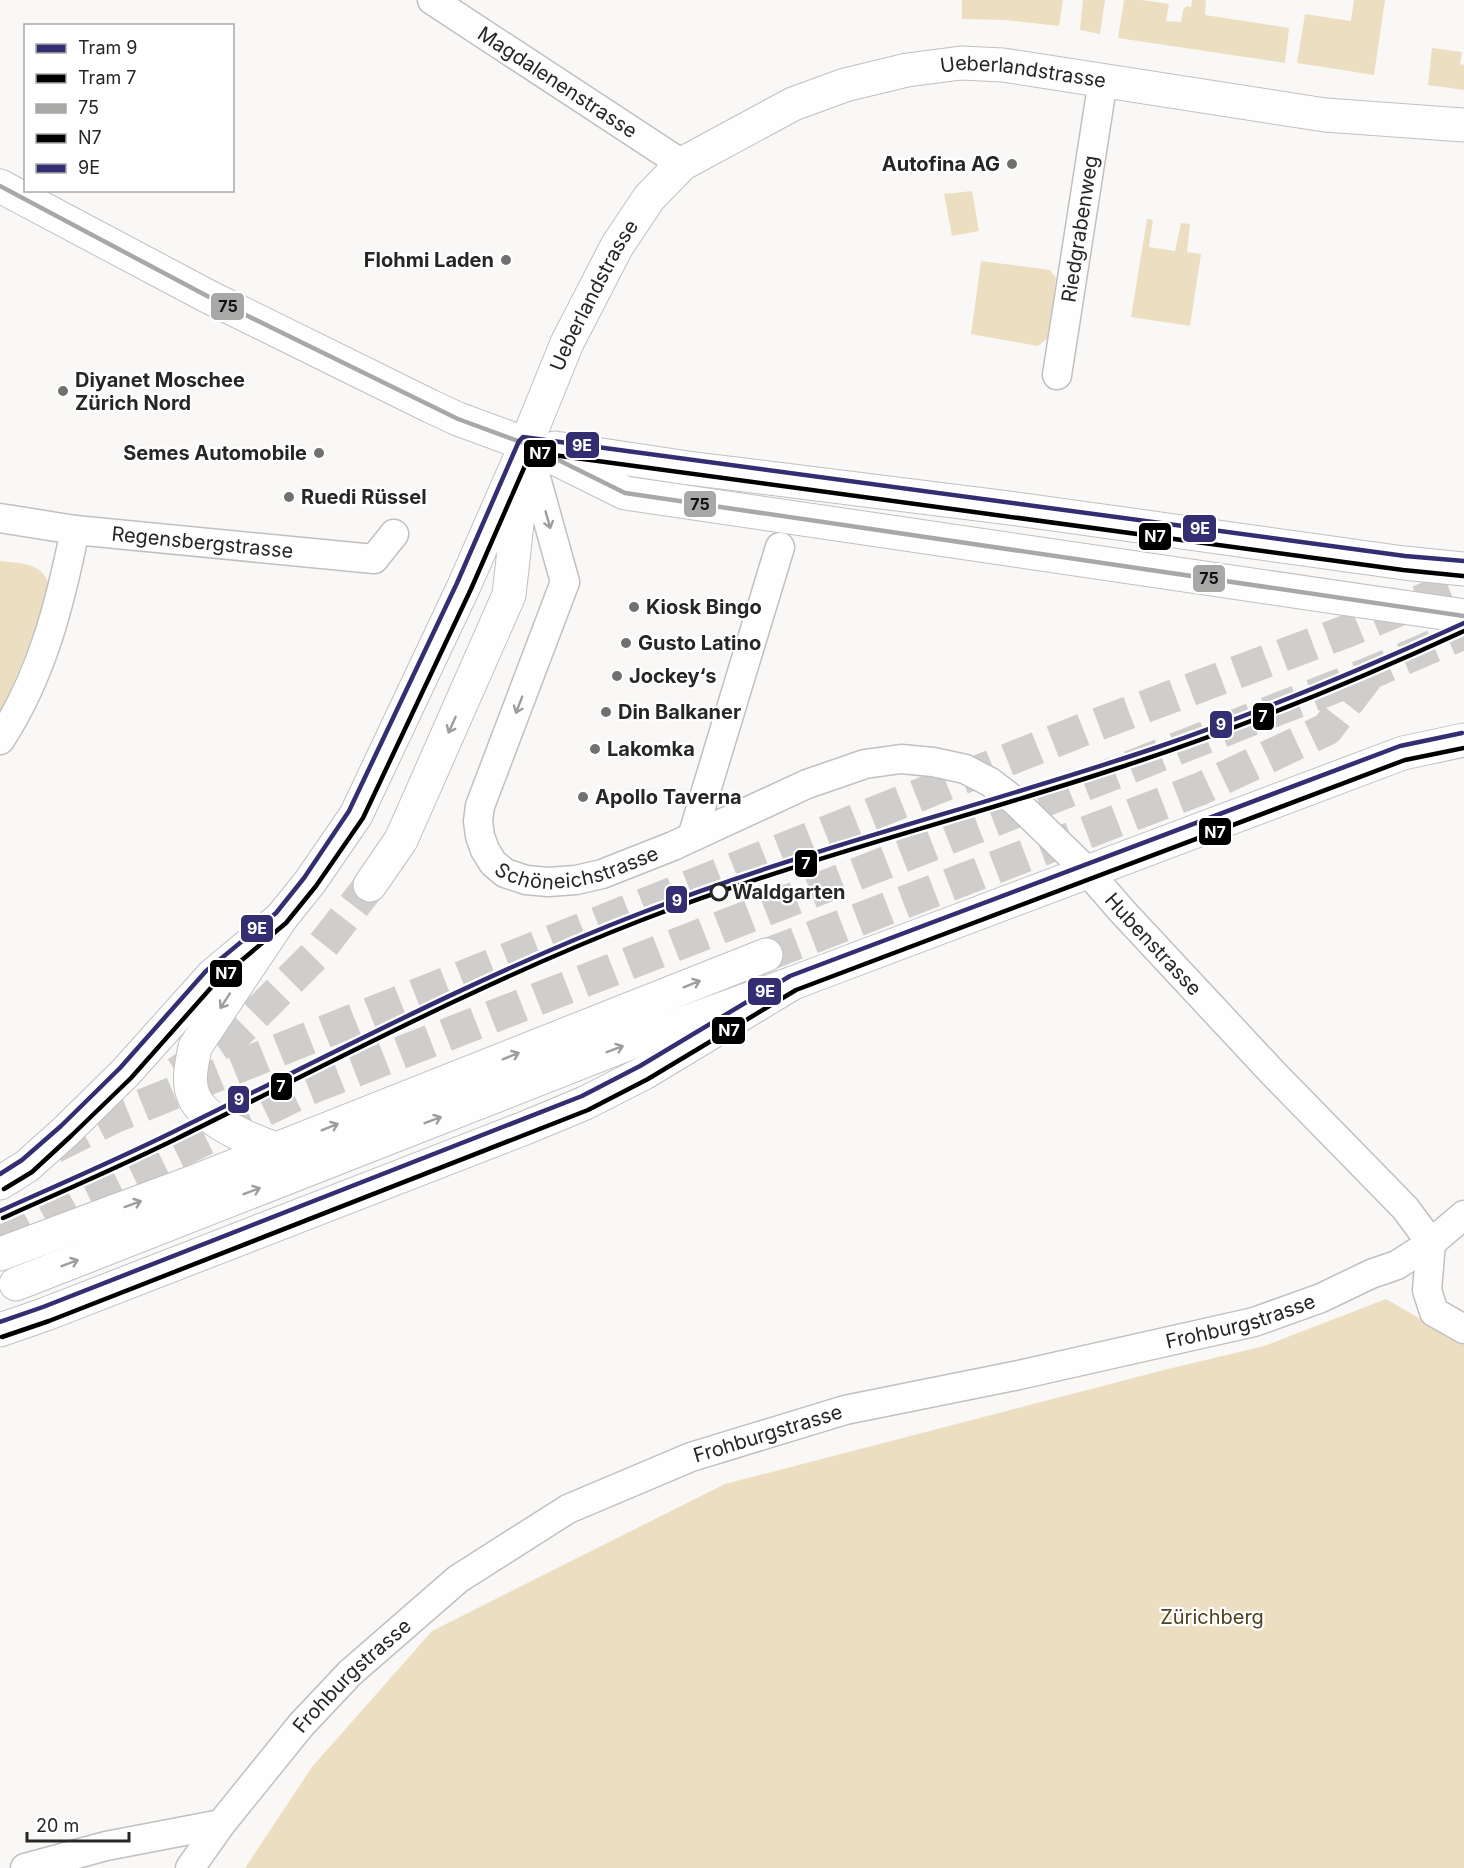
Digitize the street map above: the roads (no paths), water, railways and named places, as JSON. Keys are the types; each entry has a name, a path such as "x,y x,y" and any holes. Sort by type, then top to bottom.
{"main road":[{"name":"Ueberlandstrasse","path":"0,1183 27,1166 90,1107 125,1073 212,976 281,918 310,882 356,815 464,586 567,343 617,246 650,198 682,164 793,104 844,85 906,70 961,63 1003,65 1325,115 1459,124"},
{"path":"0,186 209,297 430,406 526,444 625,493 1464,616"},
{"path":"526,444 688,468 1026,510 1404,563 1464,569"},
{"path":"370,885 401,840 509,595 526,444"},
{"path":"16,1284 648,1036 1403,753 1464,740"},
{"path":"275,1149 224,1126 205,1111 194,1097 190,1071 195,1047 281,918"},
{"path":"0,1254 196,1181 766,955"},
{"path":"0,1329 57,1310 585,1103 644,1073 793,982"}],"street":[{"name":"Magdalenenstrasse","path":"432,0 682,164"},
{"name":"Riedgrabenweg","path":"1058,375 1103,80"},
{"name":"Schöneichstrasse","path":"526,444 565,582 480,806 478,821 485,850 493,863 505,873 526,880 548,882 576,880 602,874 692,837"},
{"name":"Regensbergstrasse","path":"0,518 75,530 374,560 394,534"},
{"path":"0,740 15,717 38,667 66,580 75,530"},
{"path":"692,837 780,547"},
{"name":"Hubenstrasse","path":"692,837 807,784 865,764 902,759 933,762 965,769 990,782 1032,816 1088,872 1273,1073 1406,1208 1431,1242"},
{"name":"Frohburgstrasse","path":"190,1868 221,1824 301,1725 350,1673 458,1580 568,1509 690,1457 844,1410 1019,1375 1254,1322 1322,1298 1371,1274 1397,1265 1431,1242 1464,1215"},
{"path":"1431,1242 1427,1290 1434,1312 1464,1329"},
{"path":"25,1868 95,1848 221,1824"}],"tunnel":[{"path":"54,1147 114,1117 294,1044 1085,729 1350,630 1464,583"},
{"path":"2,1242 75,1202 308,1089 1370,673 1464,633"},
{"path":"766,955 1200,789 1327,729 1370,673"},
{"path":"177,1073 238,1032 317,953 370,885"}],"tram line":[{"name":"9","path":"0,1211 152,1142 463,990 581,937 768,868 1155,748 1311,689 1464,623"},
{"name":"7","path":"3,1218 155,1149 465,996 582,944 760,878 1059,787 1206,738 1293,705 1464,631"}],"place":[{"name":"Autofina AG","path":"1012,164"},
{"name":"Flohmi Laden","path":"506,260"},
{"name":"Diyanet Moschee Zürich Nord","path":"63,391"},
{"name":"Semes Automobile","path":"319,453"},
{"name":"Ruedi Rüssel","path":"289,497"},
{"name":"Kiosk Bingo","path":"634,607"},
{"name":"Gusto Latino","path":"626,643"},
{"name":"Jockey‘s","path":"617,676"},
{"name":"Din Balkaner","path":"606,712"},
{"name":"Lakomka","path":"595,749"},
{"name":"Apollo Taverna","path":"583,797"},
{"name":"Waldgarten","path":"719,892"}],"park label":[{"name":"Zürichberg","path":"1212,1617"}]}
